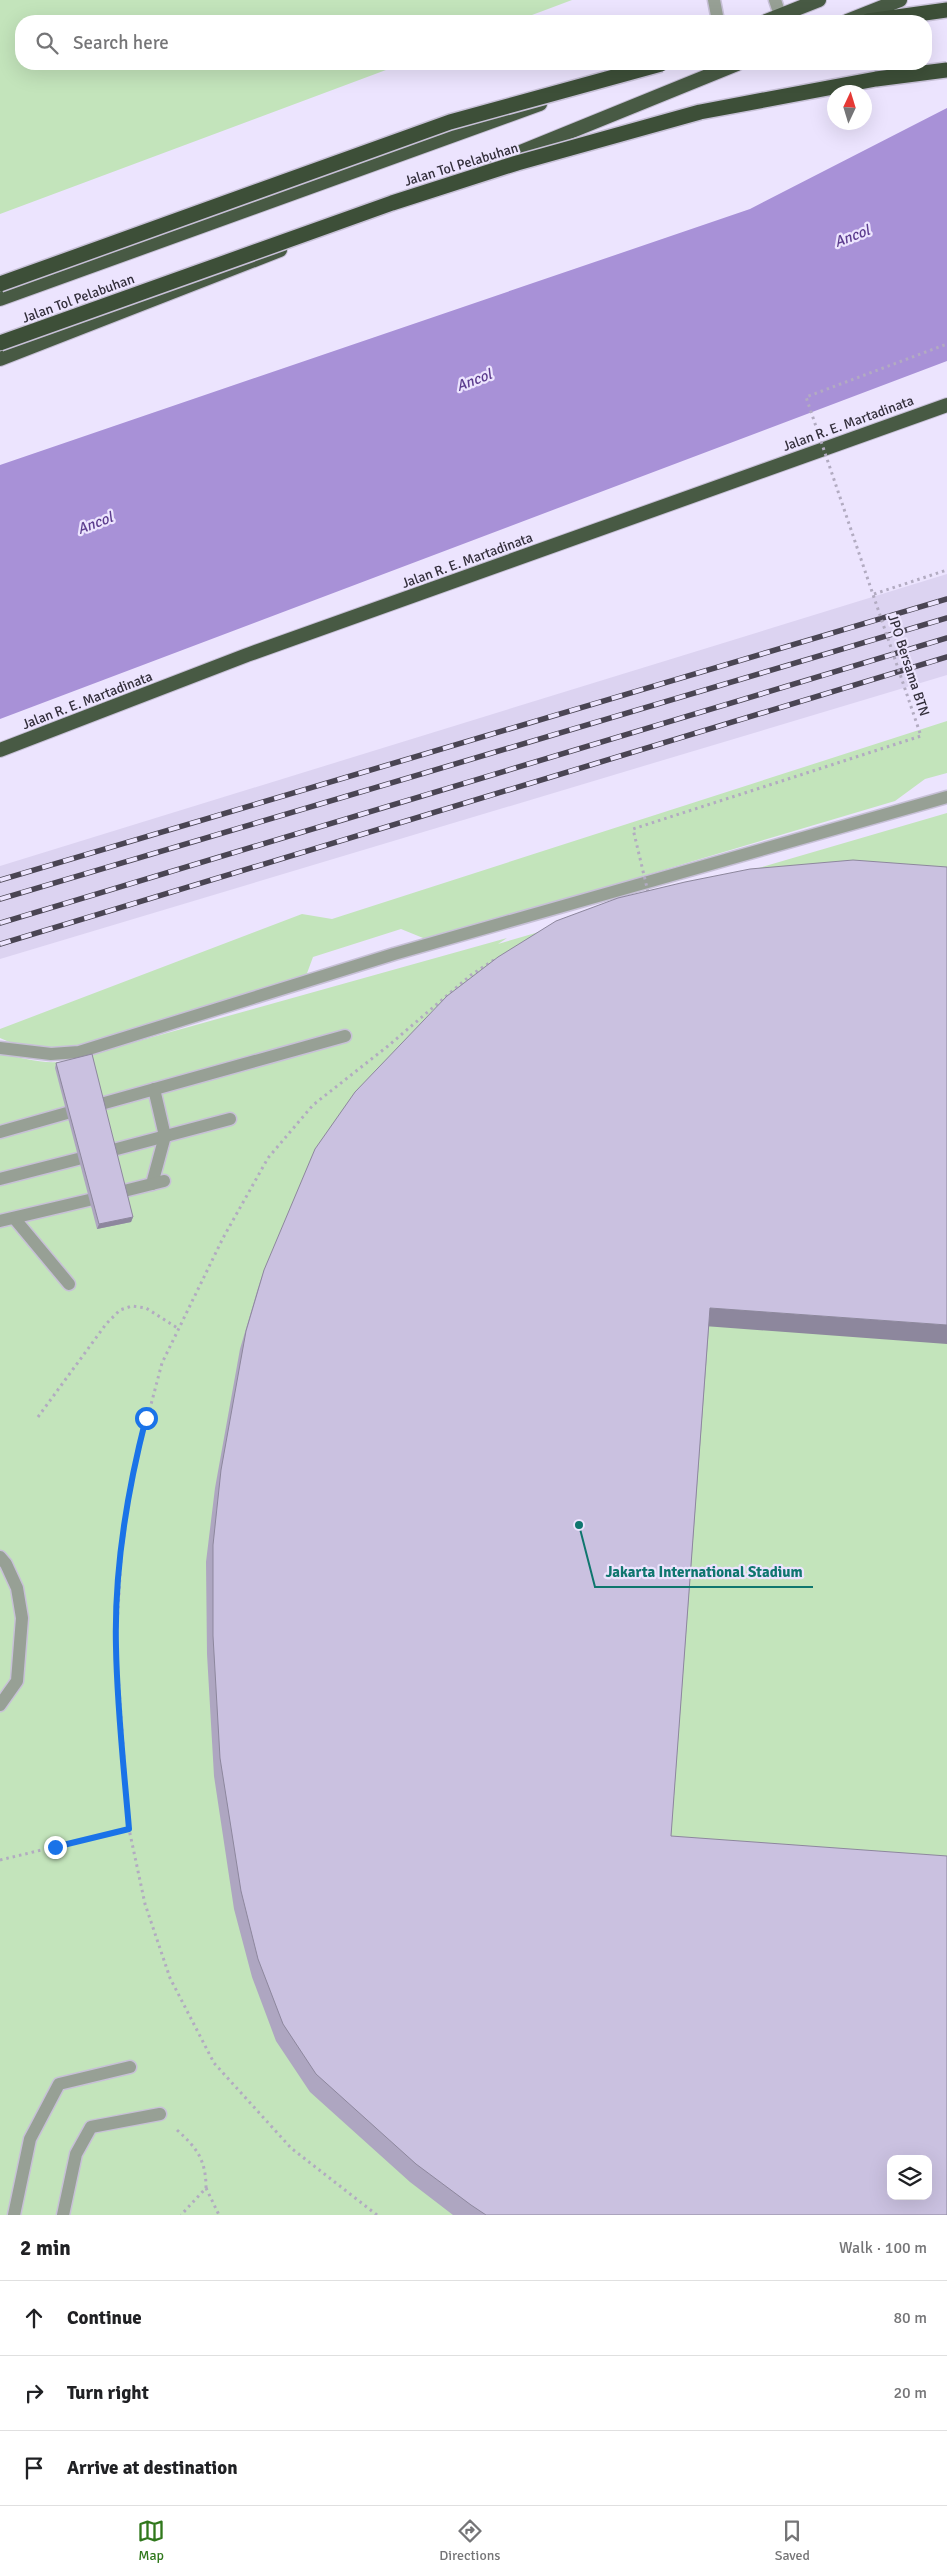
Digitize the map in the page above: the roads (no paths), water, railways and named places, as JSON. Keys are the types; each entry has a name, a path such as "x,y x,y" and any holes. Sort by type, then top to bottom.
{"highway":[{"path":"787,15 819,0"},
{"path":"862,15 900,0"},
{"path":"911,15 947,10"},
{"path":"0,299 633,70"},
{"path":"0,284 450,122 638,70"},
{"path":"0,359 210,278 722,70"},
{"name":"Jalan Tol Pelabuhan","path":"0,343 392,203 517,164 700,112 876,80 947,70"},
{"name":"Jalan R. E. Martadinata","path":"0,750 247,655 947,405"}],"street":[{"path":"714,0 717,15"},
{"path":"775,0 776,15"},
{"path":"0,1048 51,1054 79,1052 394,954 947,797"},
{"path":"101,1104 345,1036"},
{"path":"124,1192 158,1182 165,1136 154,1089"},
{"path":"0,1132 67,1113"},
{"path":"113,1150 230,1119"},
{"path":"0,1179 78,1159"},
{"path":"0,1222 89,1200"},
{"path":"14,1218 69,1284"},
{"path":"0,1557 6,1564 16,1588 22,1618 17,1681 0,1705"},
{"path":"14,2215 30,2139 59,2084 130,2067"},
{"path":"63,2215 76,2154 91,2127 160,2114"}],"water":[{"name":"Ancol","path":"947,108 947,361 0,719 0,465 750,209"}],"railway":[{"path":"0,880 947,599"},
{"path":"0,899 947,618"},
{"path":"0,923 947,638"},
{"path":"0,944 947,657"}],"place":[{"name":"Jakarta International Stadium","path":"579,1525"}]}
